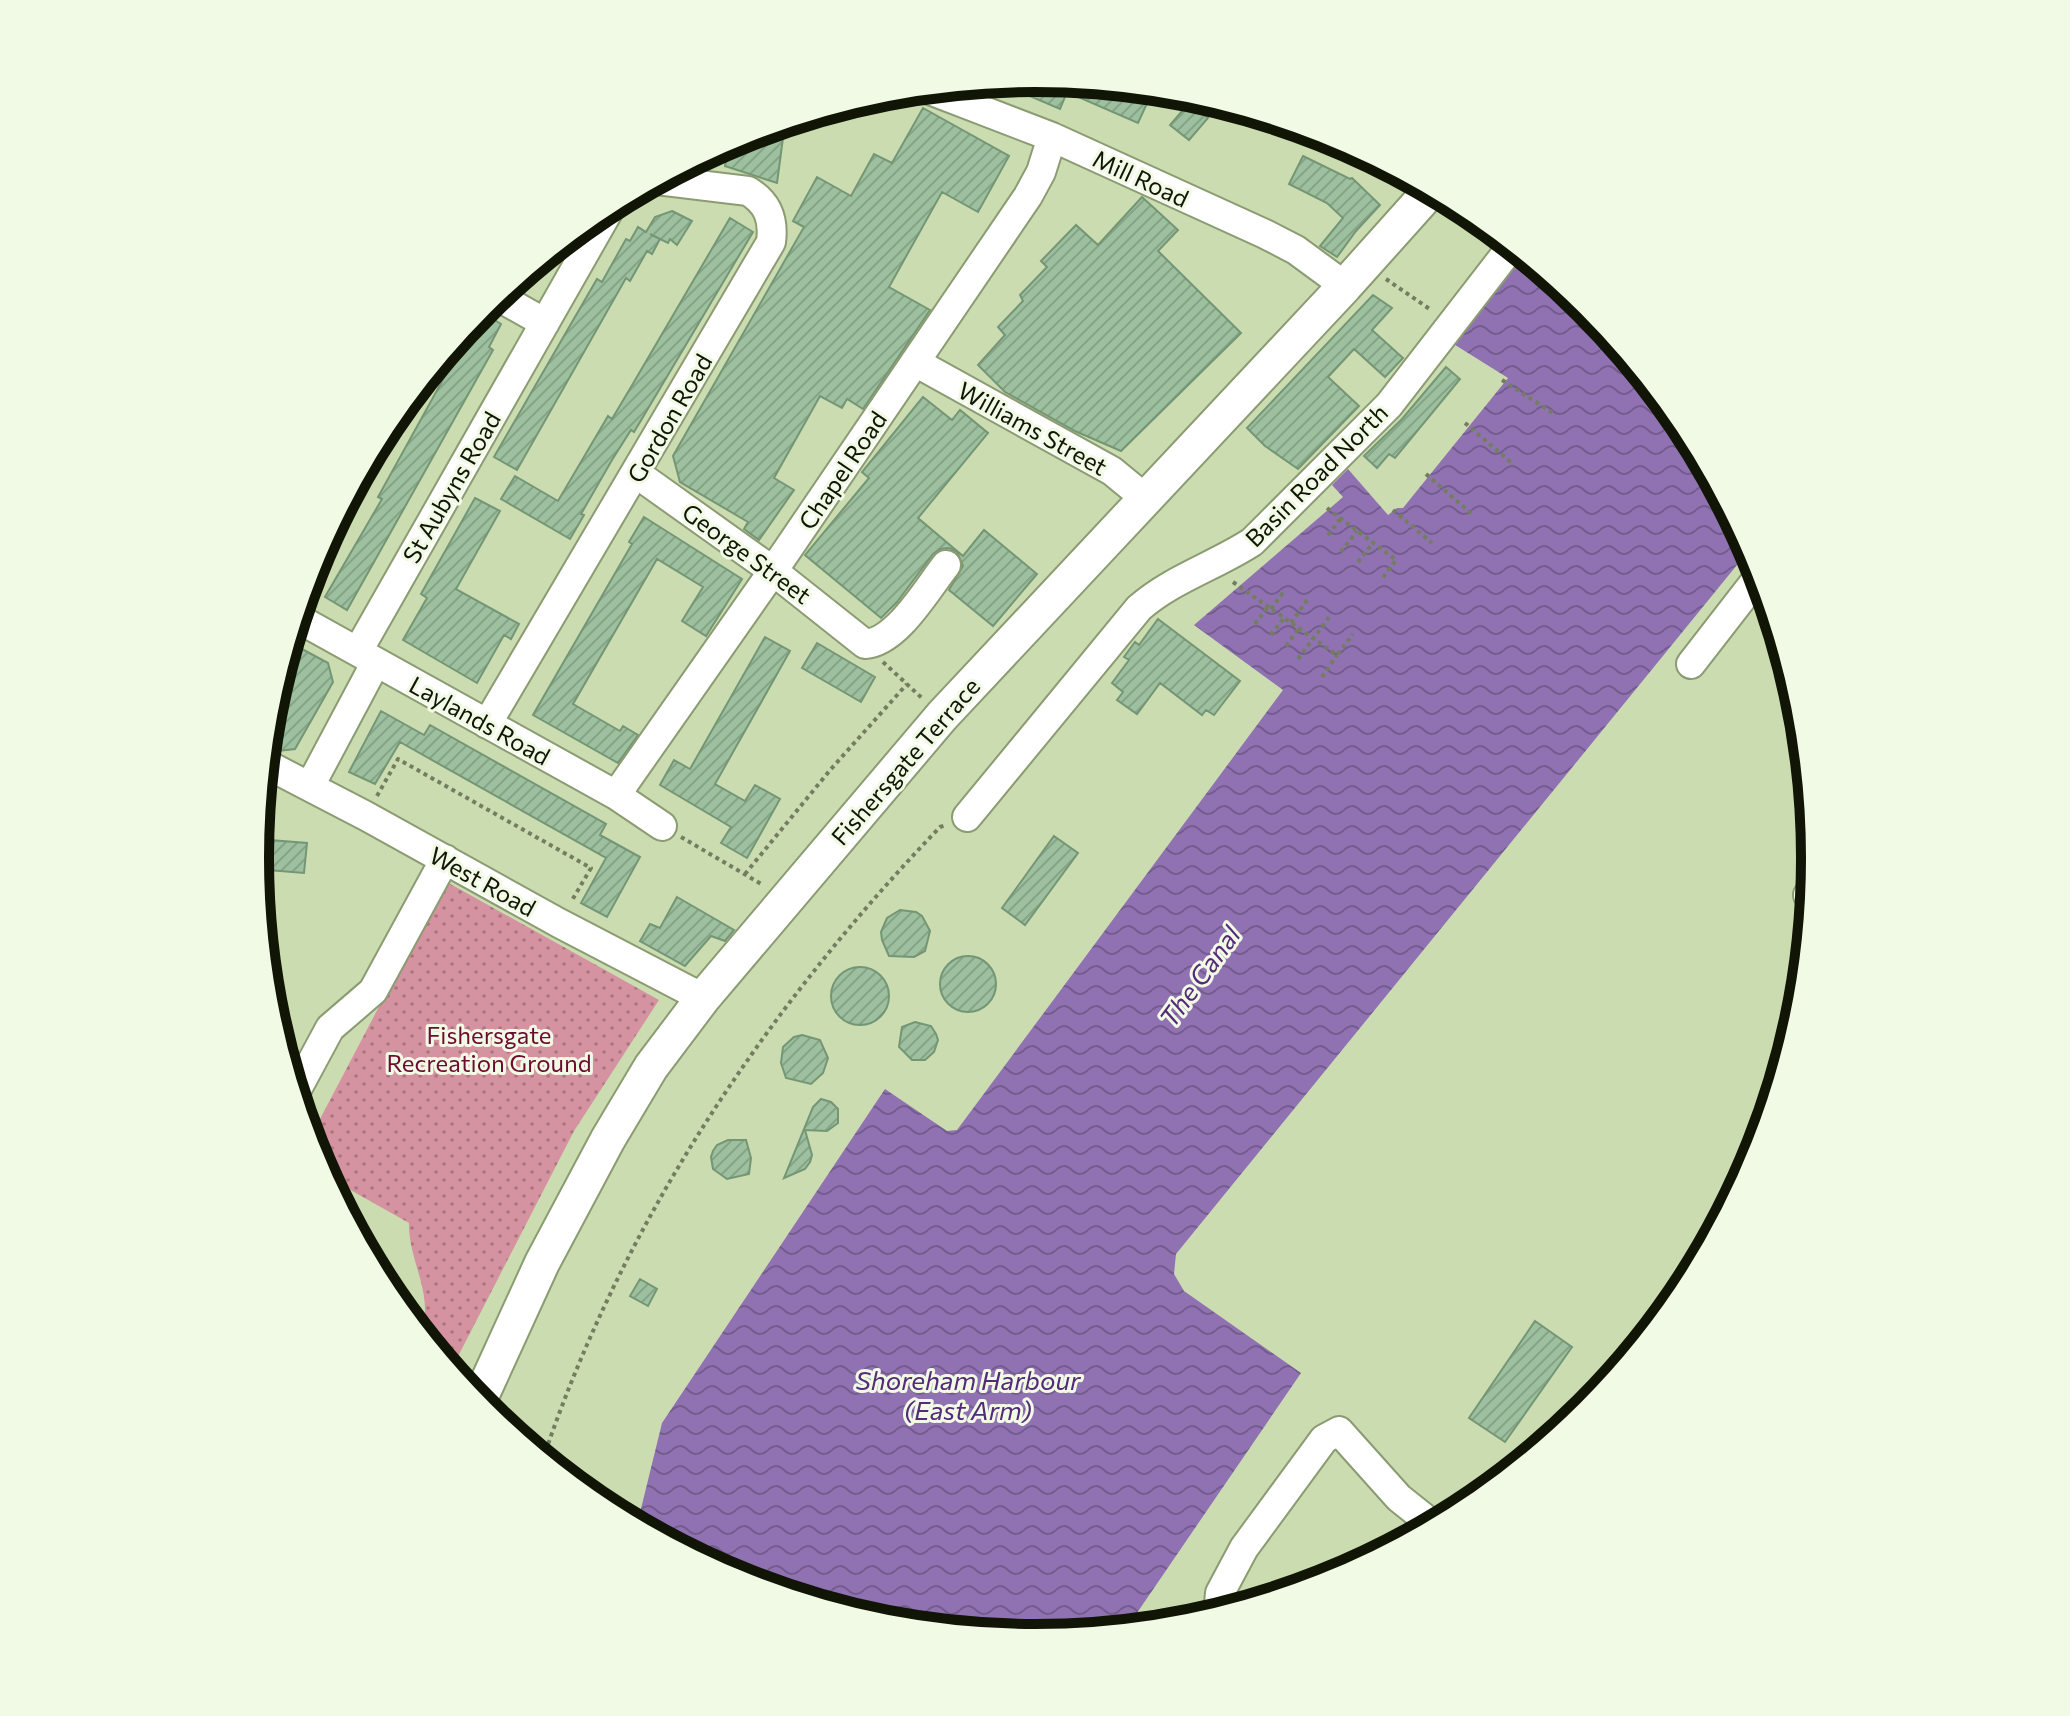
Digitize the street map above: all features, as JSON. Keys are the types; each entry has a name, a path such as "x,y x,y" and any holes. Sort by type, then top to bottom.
{"main road":[{"name":"Fishersgate Terrace","path":"484,1390 542,1263 608,1139 651,1067 703,998 942,716 1424,198"}],"street":[{"name":"Mill Road","path":"949,98 1052,137 1296,250 1345,286"},
{"name":"Chapel Road","path":"616,795 773,571 1028,196 1041,172 1052,137"},
{"name":"Gordon Road","path":"487,724 771,242 768,211 757,196 748,191 675,182"},
{"name":"St Aubyns Road","path":"310,786 367,656 598,229"},
{"name":"Basin Road North","path":"967,817 1139,608 1156,594 1230,557 1252,542 1389,405 1506,254"},
{"path":"508,302 545,323"},
{"name":"Williams Street","path":"915,362 1102,465 1146,499"},
{"name":"George Street","path":"637,474 773,571 855,636"},
{"path":"855,636 865,644 874,644 898,628 946,565"},
{"path":"1691,664 1751,587"},
{"name":"Laylands Road","path":"307,623 616,795 662,826"},
{"name":"West Road","path":"275,768 703,998"},
{"path":"302,1079 330,1028 373,991 445,859"},
{"path":"1219,1601 1220,1593 1244,1548 1324,1439 1339,1431 1399,1498 1424,1518"}],"path":[{"path":"1383,277 1431,310"},
{"path":"1502,380 1556,415"},
{"path":"1465,423 1514,465"},
{"path":"1426,474 1473,515"},
{"path":"1327,508 1396,560 1381,580"},
{"path":"1393,510 1432,543"},
{"path":"1328,535 1341,518"},
{"path":"1341,552 1357,531"},
{"path":"1358,562 1373,543"},
{"path":"1226,576 1337,655"},
{"path":"1255,624 1285,590"},
{"path":"1291,623 1307,600"},
{"path":"1298,659 1330,616"},
{"path":"1271,635 1284,618"},
{"path":"1286,646 1299,628"},
{"path":"1322,677 1353,634"},
{"path":"855,636 942,716"},
{"path":"745,874 831,769 907,684"},
{"path":"366,816 398,759 591,868 559,923"},
{"path":"547,1448 591,1336 630,1256 706,1121 793,995 879,891 940,827 967,817"},
{"path":"662,826 786,898"}],"green space":[{"name":"Fishersgate Recreation Ground","path":"445,881 659,1000 574,1131 456,1360 424,1320 423,1291 412,1251 409,1223 343,1186 317,1124"}],"water":[{"name":"Shoreham Harbour (East Arm)","path":"1515,261 1577,316 1643,392 1698,475 1741,560 1176,1254 1174,1274 1184,1291 1301,1373 1134,1617 1035,1624 935,1617 886,1609 837,1598 742,1566 640,1514 662,1423 885,1089 947,1131 957,1130 1283,690 1194,625 1343,497 1332,485 1348,469 1388,515 1397,508 1403,508 1508,378 1452,343"}],"building":[{"path":"1022,93 1066,93 1060,109"},
{"path":"1070,93 1148,101 1138,123"},
{"path":"1185,107 1198,110 1208,118 1189,140 1170,125"},
{"path":"923,108 1009,156 978,212 942,192 889,287 930,310 863,409 847,399 842,408 820,396 774,478 794,490 759,540 744,529 748,522 680,482 673,456 804,227 793,221 817,177 851,196 874,154 892,163"},
{"path":"783,135 777,183 725,166 726,157"},
{"path":"1303,156 1352,178 1380,205 1337,257 1320,246 1343,218 1327,203 1289,184"},
{"path":"1142,197 1178,230 1158,251 1241,333 1121,451 1075,431 1005,392 978,365 1005,335 998,327 1023,301 1020,295 1047,267 1041,261 1076,225 1098,245"},
{"path":"672,211 692,221 677,245 670,239 668,243 660,239 652,254 647,251 630,281 626,278 517,470 494,457 597,279 602,282 626,239 630,241 638,227 646,232 655,217"},
{"path":"730,218 753,232 634,432 631,430 612,460 570,539 501,499 515,476 558,501 608,416 612,419"},
{"path":"1373,295 1392,308 1372,330 1403,358 1385,377 1354,349 1328,377 1359,406 1298,469 1265,446 1247,428"},
{"path":"491,318 501,324 489,347 493,350 347,610 325,597 382,499 378,497 455,358"},
{"path":"1446,367 1460,379 1395,458 1389,454 1377,468 1364,456 1402,419"},
{"path":"923,397 952,420 960,410 988,433 918,518 963,556 984,530 1037,574 993,626 949,590 963,566 957,552 949,548 933,554 881,618 805,555 869,478 862,472"},
{"path":"475,498 500,511 456,589 519,624 511,639 504,635 477,683 403,640 427,598 421,594"},
{"path":"644,517 742,579 706,636 682,621 703,587 657,559 573,704 620,731 623,726 638,735 618,763 533,715 632,544 629,542"},
{"path":"1158,619 1240,681 1214,715 1206,710 1202,715 1160,683 1137,714 1117,700 1123,692 1112,683 1129,660 1124,657 1135,642 1139,645"},
{"path":"765,637 790,651 715,784 745,801 755,785 780,799 747,858 721,843 731,827 660,785 674,760 690,769"},
{"path":"817,643 875,677 861,702 802,668"},
{"path":"299,647 328,663 333,682 295,749 278,751 284,709"},
{"path":"381,711 424,735 430,725 606,824 600,835 640,857 607,917 581,903 606,858 400,742 375,784 349,772"},
{"path":"1054,836 1078,853 1025,925 1002,908"},
{"path":"270,840 307,843 304,873 269,870"},
{"path":"677,897 734,930 725,941 711,936 685,966 640,941 650,924 660,928"},
{"path":"900,910 922,916 930,931 925,951 914,957 889,956 882,940 881,932 887,918"},
{"path":"968,956 988,964 996,984 988,1004 968,1012 948,1004 940,984 948,964"},
{"path":"860,967 881,975 889,996 881,1017 860,1025 839,1017 831,996 839,975"},
{"path":"915,1022 931,1026 938,1040 934,1052 925,1060 912,1060 899,1047 902,1027"},
{"path":"802,1035 820,1040 828,1058 823,1073 811,1084 786,1078 781,1063 783,1047 794,1037"},
{"path":"821,1099 831,1102 838,1109 838,1123 827,1131 805,1130 812,1155 810,1162 805,1169 784,1178 813,1107"},
{"path":"728,1140 746,1140 751,1158 749,1174 727,1179 713,1169 713,1151 717,1145"},
{"path":"640,1279 657,1289 648,1306 630,1296"},
{"path":"1535,1321 1572,1347 1505,1442 1469,1418"}],"water label":[{"name":"The Canal","path":"1199,976"}]}
